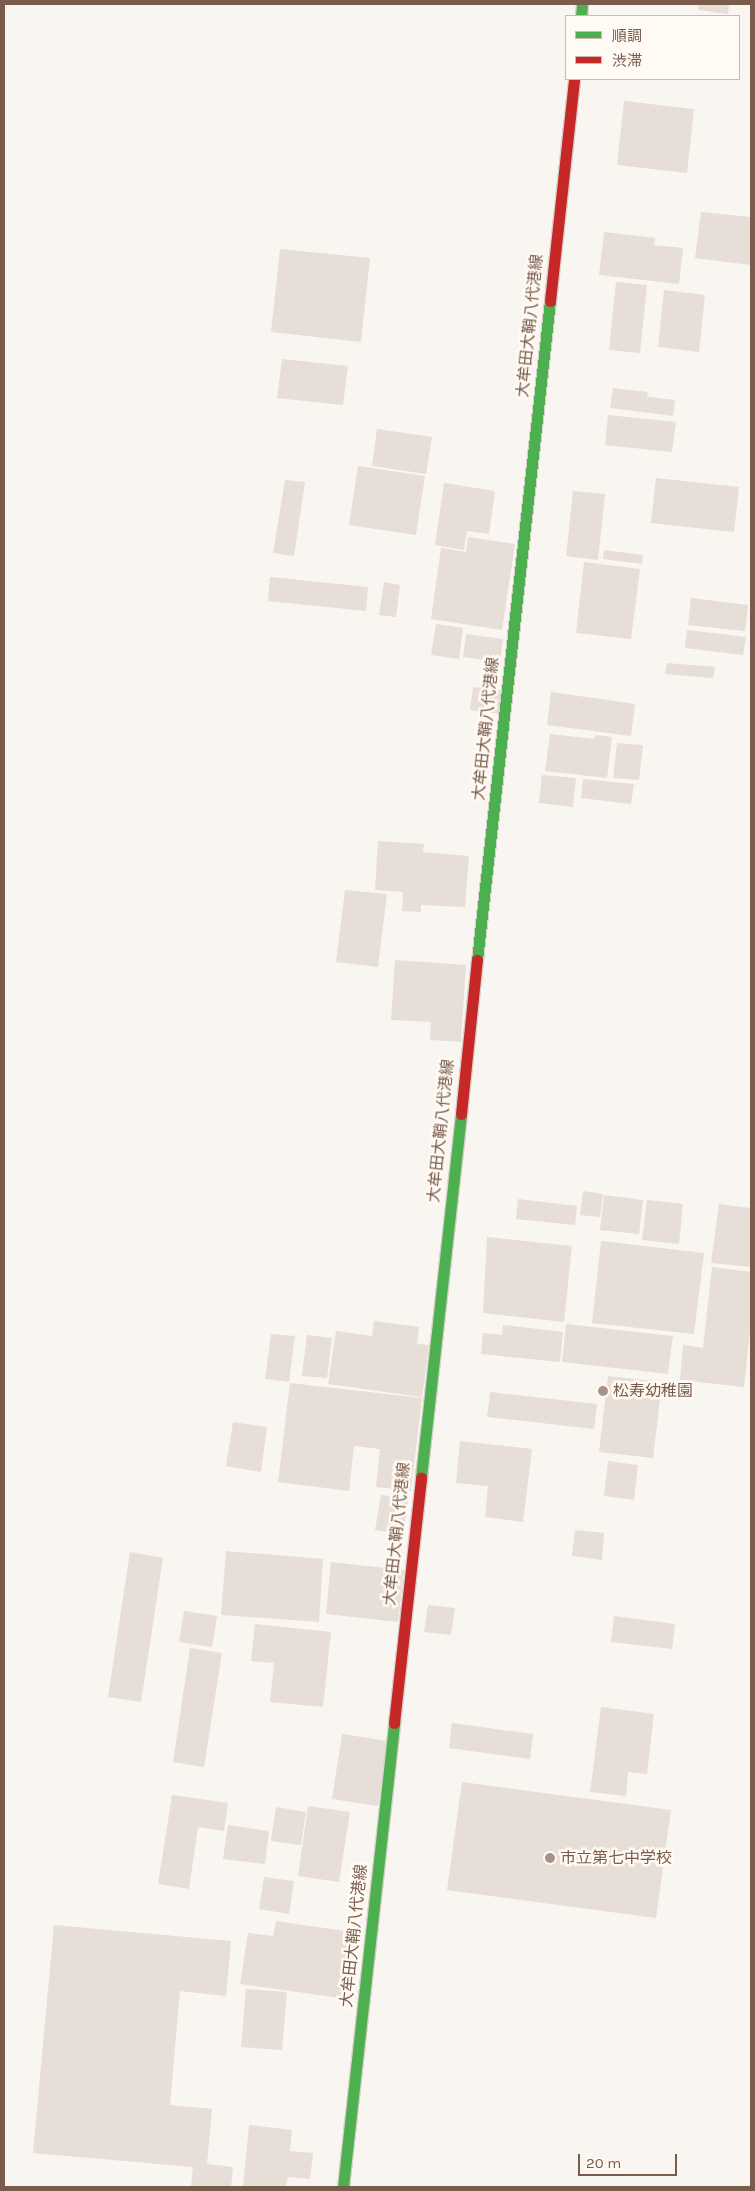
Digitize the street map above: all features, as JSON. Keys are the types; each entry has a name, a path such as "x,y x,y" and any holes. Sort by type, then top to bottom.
{"main road":[{"name":"大牟田大鞘八代港線","path":"343,2187 574,80"}],"building":[{"path":"699,4 729,4 728,14 698,10"},
{"path":"624,101 694,109 687,173 617,165"},
{"path":"701,212 751,217 751,265 695,258"},
{"path":"604,232 655,238 654,245 683,248 679,284 599,275"},
{"path":"280,249 370,258 361,342 271,332"},
{"path":"616,282 647,285 640,353 609,350"},
{"path":"664,290 705,295 699,352 658,347"},
{"path":"282,359 348,366 343,405 277,398"},
{"path":"613,388 648,392 646,404 648,397 675,400 673,416 610,408"},
{"path":"608,415 676,422 672,452 605,445"},
{"path":"377,429 432,437 426,474 372,466"},
{"path":"358,466 425,476 416,535 349,525"},
{"path":"656,478 739,487 734,532 651,523"},
{"path":"285,480 305,482 294,556 273,553"},
{"path":"444,483 495,491 489,534 467,531 464,550 435,545"},
{"path":"573,491 605,494 598,560 566,556"},
{"path":"468,537 515,544 502,630 431,619 441,548 466,552"},
{"path":"604,550 643,555 642,564 603,559"},
{"path":"584,562 640,569 631,639 576,633"},
{"path":"270,577 368,587 366,611 268,601"},
{"path":"384,582 400,585 396,617 379,615"},
{"path":"691,598 748,605 745,631 688,625"},
{"path":"436,624 463,628 459,659 431,655"},
{"path":"687,630 746,637 743,655 685,648"},
{"path":"466,634 503,639 500,662 463,657"},
{"path":"667,663 715,667 713,678 665,674"},
{"path":"473,687 502,690 499,714 470,710"},
{"path":"551,692 635,704 631,736 547,725"},
{"path":"550,734 594,739 595,735 612,737 607,778 545,771"},
{"path":"617,743 643,745 639,780 613,778"},
{"path":"542,775 576,778 573,807 539,803"},
{"path":"583,779 634,784 631,804 581,798"},
{"path":"378,841 424,844 423,852 469,856 465,907 421,905 421,912 402,911 403,892 375,890"},
{"path":"345,890 387,894 378,967 336,962"},
{"path":"395,960 466,965 461,1042 430,1040 431,1022 391,1020"},
{"path":"583,1191 603,1194 600,1217 580,1215"},
{"path":"604,1195 643,1200 639,1234 600,1230"},
{"path":"518,1199 577,1206 575,1225 516,1219"},
{"path":"647,1200 683,1204 679,1244 642,1240"},
{"path":"719,1204 751,1208 751,1267 711,1263"},
{"path":"487,1237 572,1246 564,1322 483,1313"},
{"path":"601,1241 704,1253 694,1334 592,1323"},
{"path":"712,1267 751,1272 751,1322 744,1387 680,1380 683,1345 703,1348"},
{"path":"374,1321 419,1327 417,1344 429,1345 422,1397 328,1384 336,1331 372,1336"},
{"path":"566,1324 673,1336 668,1374 562,1362"},
{"path":"503,1325 563,1332 560,1362 481,1354 483,1333 502,1335"},
{"path":"271,1334 295,1336 289,1382 265,1379"},
{"path":"307,1335 332,1338 327,1378 302,1376"},
{"path":"608,1376 662,1382 653,1458 599,1452"},
{"path":"290,1383 422,1398 411,1491 376,1487 380,1449 354,1446 349,1491 278,1482"},
{"path":"490,1392 597,1404 594,1429 487,1417"},
{"path":"233,1422 267,1427 261,1472 226,1466"},
{"path":"460,1441 532,1449 523,1522 485,1517 488,1486 456,1483"},
{"path":"608,1461 638,1465 634,1500 604,1496"},
{"path":"381,1495 408,1499 403,1534 375,1530"},
{"path":"575,1530 604,1533 602,1560 572,1556"},
{"path":"226,1551 323,1559 319,1622 221,1615"},
{"path":"130,1552 163,1558 141,1702 108,1697"},
{"path":"331,1562 404,1570 398,1622 326,1614"},
{"path":"428,1605 455,1608 451,1635 424,1632"},
{"path":"184,1611 217,1616 212,1647 179,1642"},
{"path":"614,1616 675,1624 672,1649 611,1642"},
{"path":"255,1624 331,1632 323,1707 270,1702 274,1663 251,1661"},
{"path":"190,1648 222,1653 204,1767 173,1762"},
{"path":"601,1707 654,1714 647,1774 628,1772 626,1796 590,1792"},
{"path":"452,1723 533,1734 530,1759 449,1748"},
{"path":"342,1734 388,1741 378,1806 332,1799"},
{"path":"462,1782 671,1810 656,1918 447,1890"},
{"path":"172,1795 228,1803 224,1831 198,1827 189,1889 158,1884"},
{"path":"308,1806 350,1812 339,1882 298,1876"},
{"path":"276,1807 306,1812 301,1845 271,1841"},
{"path":"228,1825 269,1831 265,1864 223,1859"},
{"path":"264,1877 294,1881 289,1914 259,1909"},
{"path":"276,1921 352,1932 341,1998 240,1984 248,1933 273,1936"},
{"path":"54,1925 231,1941 226,1996 180,1991 170,2105 212,2109 207,2164 233,2167 231,2187 191,2187 193,2167 33,2153"},
{"path":"246,1989 287,1992 282,2050 241,2047"},
{"path":"249,2125 292,2130 290,2151 313,2153 310,2179 288,2177 286,2187 243,2187"}],"traffic: fast":[{"path":"581,15 582,4"},
{"path":"477,960 550,301"},
{"path":"421,1477 461,1114"},
{"path":"343,2187 394,1723"}],"traffic: jam":[{"path":"550,301 574,80"},
{"path":"461,1114 477,960"},
{"path":"394,1723 421,1477"}],"place":[{"name":"松寿幼稚園","path":"603,1391"},
{"name":"市立第七中学校","path":"550,1858"}]}
